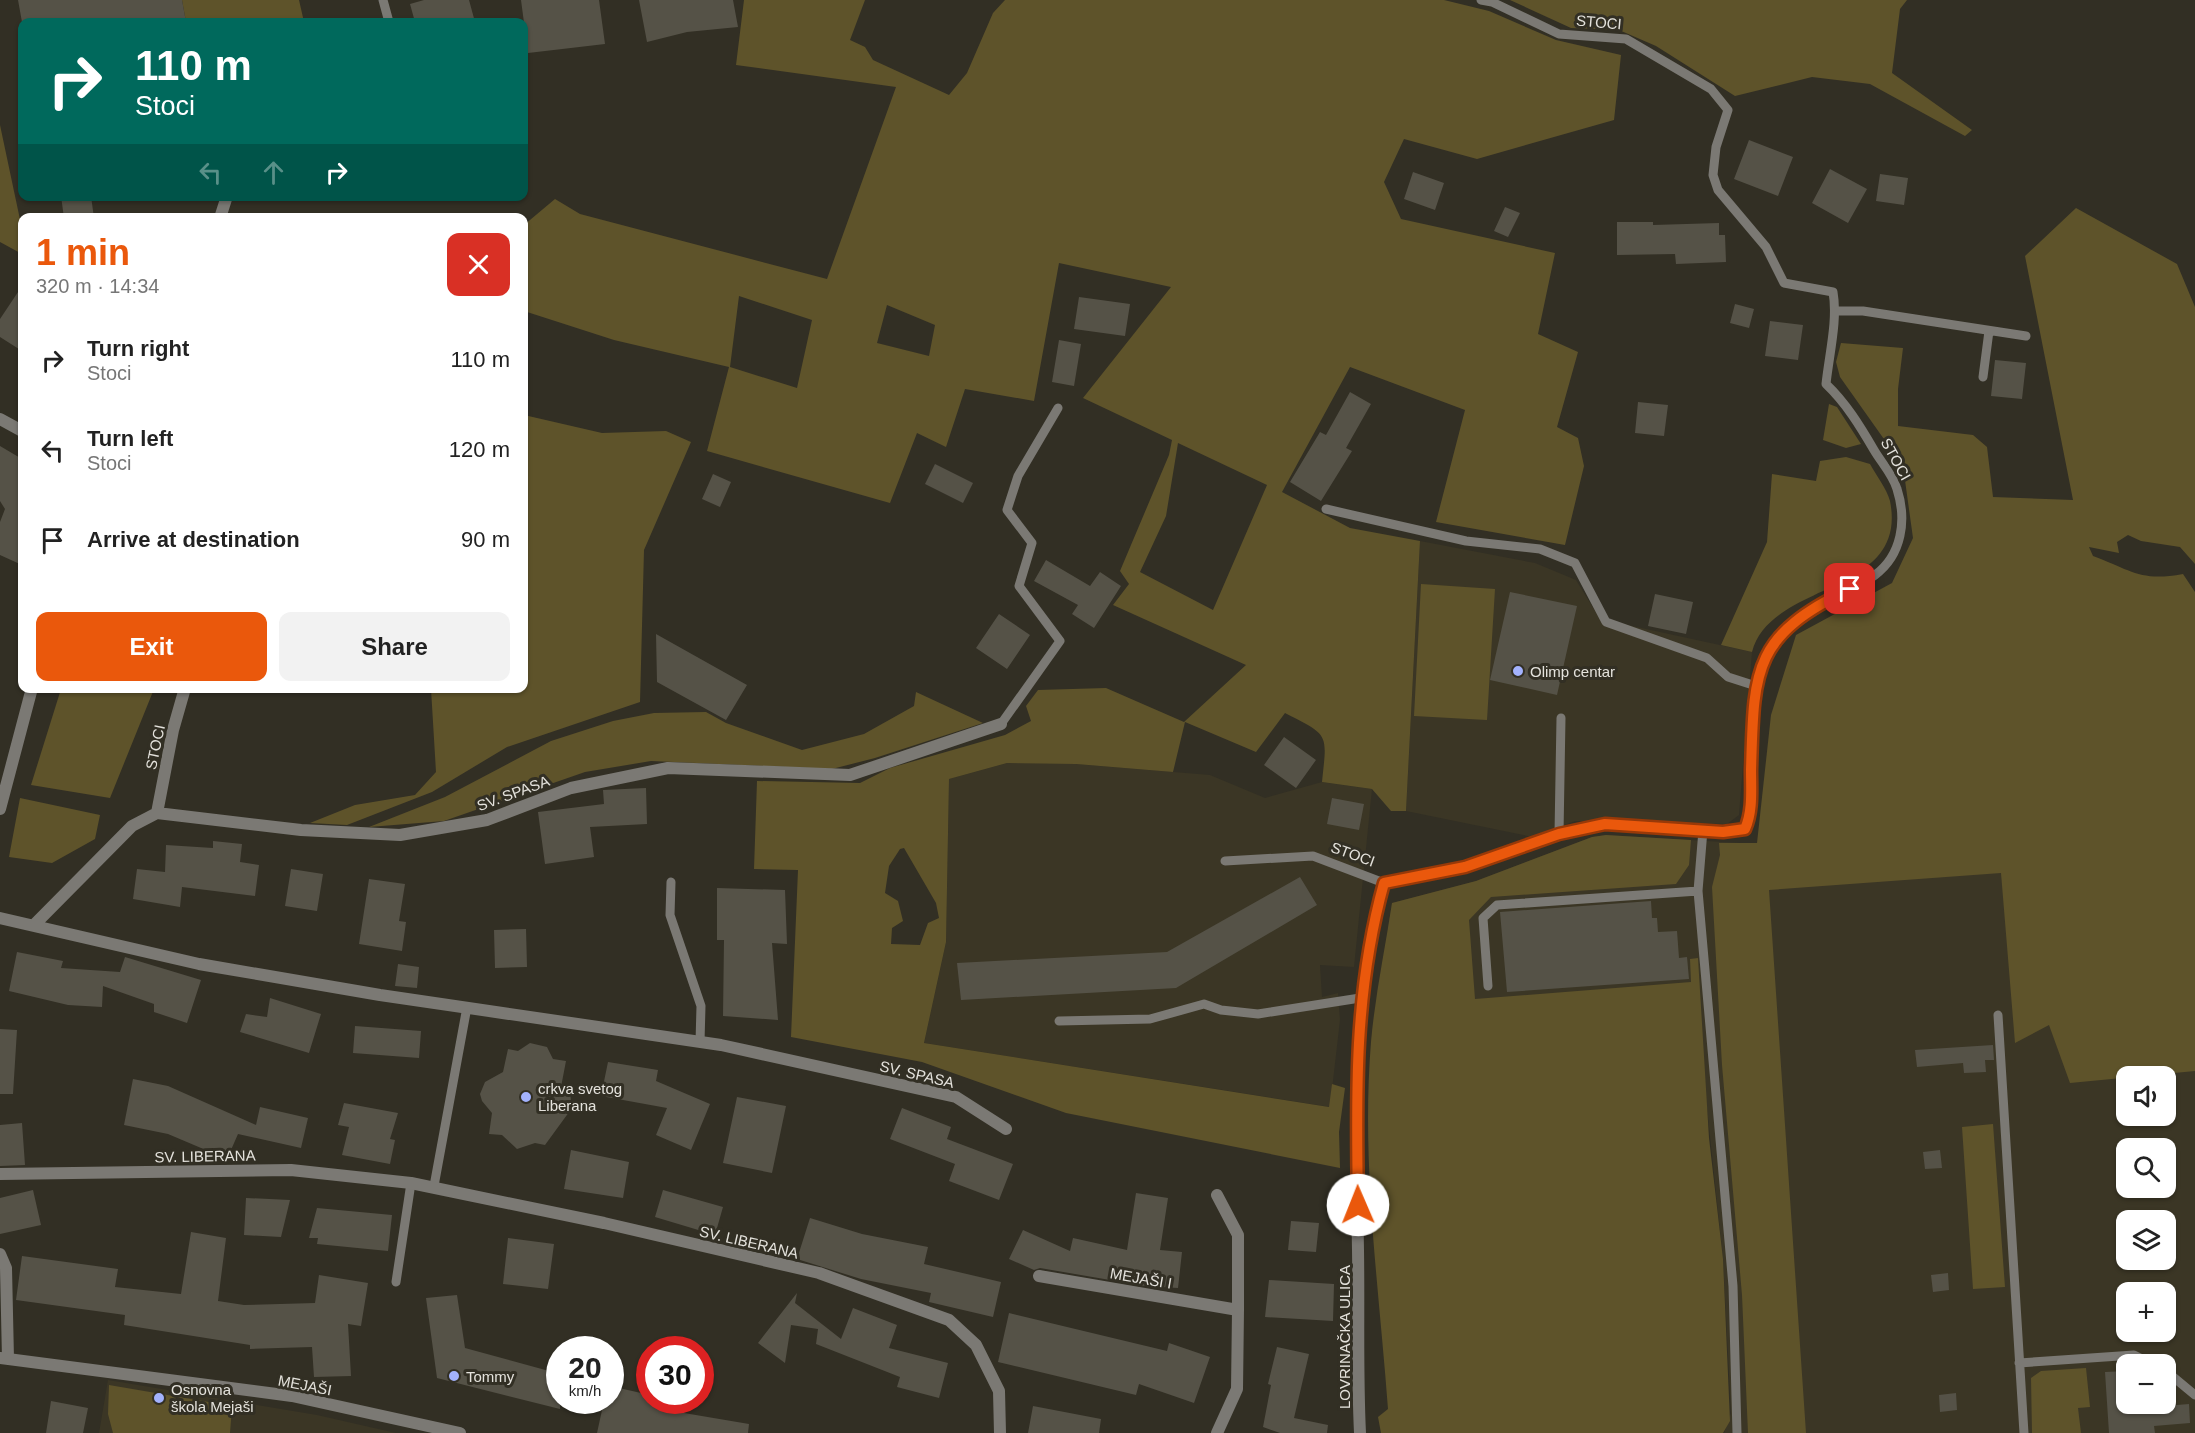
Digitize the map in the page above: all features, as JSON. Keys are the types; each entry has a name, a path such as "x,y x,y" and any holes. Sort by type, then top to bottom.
{"street":[{"path":"0,418 18,429"},
{"path":"0,809 31,693"},
{"name":"STOCI","path":"157,813 173,730 184,693"},
{"name":"SV. SPASA","path":"157,813 301,830 400,835 487,820 571,788 668,768 850,775 1001,724"},
{"path":"34,925 132,826 157,813"},
{"name":"LOVRINAČKA ULICA","path":"1360,1433 1356,1108 1360,999 1384,883"},
{"name":"SV. SPASA","path":"0,918 199,964 380,995 700,1042 956,1097 1006,1129"},
{"name":"SV. LIBERANA","path":"0,1174 291,1170 411,1183 434,1186 819,1273 948,1320 976,1345 999,1391 1000,1433"},
{"path":"1217,1195 1238,1235 1237,1389 1217,1433"},
{"path":"0,1254 6,1268 4,1358"},
{"name":"MEJAŠI I","path":"1039,1276 1238,1310"},
{"name":"MEJAŠI","path":"4,1358 292,1396 460,1433"}],"lane":[{"path":"383,0 388,18"},
{"name":"STOCI","path":"1225,861 1313,856 1384,883 1465,867 1559,834 1605,824 1734,832 1745,829 1748,821 1756,686 1763,660 1773,641 1812,611 1876,574 1887,564 1902,533 1897,488 1855,416 1826,384 1831,334 1836,311 1833,292 1784,283 1766,247 1718,190 1713,176 1716,147 1728,110 1711,89 1626,39 1559,34 1492,2 1481,0"},
{"path":"1836,311 1863,311 2026,336"},
{"path":"1983,378 1989,331"},
{"path":"1001,724 1060,641 1019,586 1032,543 1007,510 1018,476 1058,408"},
{"path":"1326,509 1466,541 1540,549 1575,563 1606,622 1707,658 1728,677 1756,686"},
{"path":"1559,834 1562,718"},
{"path":"1703,830 1698,891 1733,1286 1737,1433"},
{"path":"671,882 670,915 700,1006 700,1042"},
{"path":"1488,986 1483,918 1497,905 1698,891"},
{"path":"1059,1022 1150,1019 1204,1004 1221,1010 1258,1014 1360,999"},
{"path":"434,1186 467,1006"},
{"path":"1998,1014 2024,1433"},
{"path":"396,1282 411,1183"},
{"path":"2019,1363 2116,1356"},
{"path":"2176,1379 2195,1395"}],"shaded area":[{"path":"182,0 299,0 303,18 185,18"},
{"path":"744,0 865,0 850,40 865,47 873,60 949,95 967,73 993,13 1005,0 1444,0 1489,11 1556,40 1621,55 1614,120 1477,159 1404,139 1384,182 1401,219 1555,253 1538,334 1578,352 1557,427 1578,438 1584,466 1565,545 1436,522 1465,410 1350,367 1282,492 1350,528 1420,541 1406,811 1391,811 1372,789 1322,782 1325,754 1322,738 1318,732 1285,713 1256,752 1185,722 1173,772 1076,764 1007,763 949,779 946,942 924,1043 1329,1107 1332,1084 1345,1088 1339,1132 1340,1168 1066,1113 922,1062 791,1037 798,870 754,869 757,781 860,783 890,768 1005,735 1031,721 1026,706 1038,690 1106,688 1184,722 1246,665 1113,605 1129,584 1120,571 1169,455 1172,440 1083,398 1171,287 1059,263 1034,401 965,389 946,447 917,433 890,503 707,451 729,367 614,340 528,312 528,222 555,199 580,214 827,279 896,87 736,65","holes":["739,296 812,320 797,388 730,367","887,305 935,325 929,356 877,343","1178,443 1267,485 1213,610 1140,572 1166,516","904,848 936,903 939,918 928,923 920,945 891,944 892,928 903,921 898,901 885,893 889,866 900,849"]},
{"path":"1510,0 1907,0 1900,9 1892,73 1972,130 1965,136 1870,84 1812,77 1735,96 1656,46 1619,30 1571,28"},
{"path":"0,125 19,213 18,252 0,242"},
{"path":"2076,208 2177,264 2195,307 2195,564 2180,547 2141,541 2128,535 2117,542 2119,553 2089,547 2093,556 2146,576 2183,574 2195,592 2195,1071 2176,1073 2176,1066 2116,1066 2116,1079 2070,1083 2049,1025 2015,1043 2001,873 1769,890 1806,1433 1748,1433 1742,1295 1722,1065 1712,887 1720,855 1719,843 1757,843 1771,715 1796,635 1892,583 1913,538 1903,466 1840,377 1836,362 1841,343 1903,348 1898,389 1898,426 1973,435 1987,447 1993,497 2073,500 2025,256"},
{"path":"1829,404 1837,407 1861,444 1846,448 1823,440"},
{"path":"528,416 602,433 666,431 691,442 644,550 640,702 507,747 432,792 347,825 310,823 355,805 415,795 436,772 431,693 528,693"},
{"path":"1846,457 1870,464 1889,496 1890,532 1879,555 1860,572 1784,611 1764,629 1752,652 1721,645 1767,542 1772,474 1816,481 1820,461"},
{"path":"1420,541 1535,563 1576,580 1600,619 1752,652 1739,815 1727,824 1575,821 1533,837 1406,811"},
{"path":"1421,584 1495,589 1487,720 1414,716"},
{"path":"916,692 983,723 875,758 832,769 651,761 585,772 444,821 369,827 445,797 551,741 613,721 654,713 706,712 726,723 802,750 864,734 914,706"},
{"path":"60,693 152,693 110,798 31,785"},
{"path":"1007,763 1076,764 1210,775 1265,798 1322,782 1372,789 1354,967 1320,965 1322,997 1338,993 1340,1020 1330,1107 924,1043 946,942 949,779"},
{"path":"20,798 100,815 95,839 52,863 9,857"},
{"path":"1606,835 1757,844 2195,845 2195,1433 1724,1433 1731,1413 1723,1259 1707,1108 1371,1041 1392,903 1476,881 1592,837"},
{"path":"1606,835 1691,840 1689,865 1676,884 1491,897 1469,920 1475,999 1691,982 1690,959 1698,958 1709,1138 1723,1259 1730,1421 1723,1433 1381,1433 1378,1417 1388,1409 1372,1226 1368,1088 1373,1025 1392,903 1476,881 1592,837"},
{"path":"1993,1124 2005,1287 1973,1289 1962,1127"},
{"path":"2086,1368 2090,1407 2078,1408 2081,1433 2032,1433 2031,1378 2041,1371"},
{"name":"Osnovna škola Mejaši","path":"108,1380 317,1415 396,1433 99,1433"},
{"path":"109,1385 232,1406 230,1433 113,1433 108,1414"}],"building":[{"path":"18,0 182,0 185,18 21,18"},
{"path":"424,0 469,0 474,18 414,18 410,4"},
{"path":"521,0 599,0 605,44 528,53 528,18 523,18"},
{"path":"639,0 733,0 738,27 687,32 647,42"},
{"path":"1749,140 1793,157 1778,196 1734,179"},
{"path":"1830,169 1867,189 1848,223 1812,203"},
{"path":"1413,172 1444,183 1435,210 1404,199"},
{"path":"1880,174 1908,178 1904,205 1876,201"},
{"path":"62,201 92,201 93,213 63,213"},
{"path":"1505,207 1520,213 1508,237 1494,231"},
{"path":"1617,222 1653,222 1653,225 1719,223 1719,235 1725,235 1726,262 1676,264 1675,254 1617,255"},
{"path":"18,292 18,348 0,337 0,319"},
{"path":"1079,297 1130,304 1125,336 1074,329"},
{"path":"1735,304 1754,309 1749,328 1730,323"},
{"path":"1770,321 1803,325 1798,360 1765,356"},
{"path":"1059,340 1081,344 1074,386 1052,382"},
{"path":"1995,360 2026,363 2022,399 1991,396"},
{"path":"1350,392 1371,404 1346,448 1352,451 1321,501 1290,482 1320,432 1326,435"},
{"path":"1638,402 1668,405 1664,436 1635,433"},
{"path":"0,446 18,457 18,563 0,555 0,522 5,509 0,501"},
{"path":"935,464 973,483 963,503 925,484"},
{"path":"713,474 731,482 720,507 702,499"},
{"path":"1046,560 1090,586 1100,572 1121,586 1094,628 1072,614 1078,605 1034,581"},
{"path":"1510,592 1577,606 1557,695 1490,680"},
{"path":"1655,594 1693,602 1686,634 1648,626"},
{"path":"999,614 1030,635 1007,669 976,648"},
{"path":"656,634 747,685 726,720 657,682"},
{"path":"1284,737 1316,760 1296,788 1264,765"},
{"path":"646,788 647,824 590,827 594,857 545,864 538,812 604,804 603,790"},
{"path":"1332,798 1364,804 1359,830 1327,824"},
{"path":"213,841 242,844 240,862 259,865 255,896 182,887 180,907 133,899 137,869 165,872 166,845 213,848"},
{"path":"291,869 323,874 317,911 285,906"},
{"path":"1300,877 1317,905 1176,988 961,1000 957,963 1167,952"},
{"path":"369,879 405,884 399,921 406,922 402,951 359,944"},
{"path":"717,888 785,890 787,944 772,943 778,1020 723,1016 724,940 717,940"},
{"path":"1651,901 1652,918 1657,918 1658,932 1677,931 1679,958 1687,957 1689,979 1507,992 1500,912"},
{"path":"526,929 527,967 495,968 494,930"},
{"path":"17,952 63,961 61,968 120,972 125,957 201,980 187,1023 154,1012 154,1004 103,986 102,1007 68,1005 9,991"},
{"path":"398,964 419,967 417,988 395,986"},
{"path":"270,998 321,1014 309,1053 240,1032 246,1014 267,1017"},
{"path":"355,1026 421,1031 419,1058 353,1053"},
{"path":"0,1029 17,1030 13,1094 0,1094"},
{"name":"crkva svetog Liberana","path":"530,1043 547,1047 553,1059 566,1061 561,1087 570,1093 572,1108 545,1145 535,1143 517,1149 502,1135 489,1134 492,1113 482,1101 480,1094 485,1082 503,1072 508,1049 518,1051"},
{"path":"1993,1045 1994,1060 1985,1060 1986,1072 1964,1073 1963,1063 1917,1067 1915,1050"},
{"path":"608,1062 658,1070 656,1081 710,1104 691,1150 656,1135 667,1108 601,1096"},
{"path":"133,1079 168,1086 256,1125 260,1107 308,1118 301,1148 238,1134 227,1159 168,1134 124,1125"},
{"path":"737,1097 786,1106 772,1173 723,1163"},
{"path":"344,1103 398,1113 390,1139 395,1140 390,1164 342,1155 349,1127 338,1125"},
{"path":"902,1108 951,1127 947,1139 1013,1164 999,1200 949,1181 955,1164 890,1139"},
{"path":"22,1123 25,1165 0,1166 0,1125"},
{"path":"571,1150 629,1162 623,1198 564,1189"},
{"path":"1940,1150 1942,1168 1925,1169 1923,1152"},
{"path":"33,1190 41,1225 0,1234 0,1198"},
{"path":"663,1190 723,1207 715,1235 655,1217"},
{"path":"1136,1193 1168,1198 1160,1250 1182,1252 1178,1288 1145,1286 1040,1268 1034,1270 1009,1259 1023,1230 1070,1251 1073,1238 1127,1250"},
{"path":"246,1198 290,1200 281,1237 244,1235"},
{"path":"317,1208 392,1215 388,1251 317,1244 318,1238 309,1238"},
{"path":"810,1218 862,1234 928,1247 924,1264 1001,1282 993,1317 929,1302 931,1293 861,1279 797,1259"},
{"path":"1291,1221 1319,1223 1316,1252 1288,1250"},
{"path":"191,1232 226,1238 218,1301 244,1305 315,1303 319,1275 368,1283 361,1326 348,1324 351,1376 314,1377 312,1347 250,1349 250,1345 124,1325 125,1315 16,1300 22,1256 118,1269 115,1287 181,1294"},
{"path":"508,1238 554,1244 548,1289 503,1284"},
{"path":"1948,1273 1949,1290 1933,1292 1931,1275"},
{"path":"1269,1280 1334,1284 1333,1321 1265,1317"},
{"path":"797,1293 795,1303 841,1339 853,1308 897,1325 889,1348 948,1363 939,1398 897,1387 900,1377 816,1344 818,1329 791,1325 785,1363 758,1343"},
{"path":"457,1295 465,1348 546,1370 546,1405 437,1378 426,1298"},
{"path":"1009,1313 1167,1351 1169,1343 1210,1357 1194,1403 1139,1384 1136,1395 998,1362"},
{"path":"1277,1347 1309,1354 1294,1418 1328,1425 1327,1433 1280,1433 1263,1427 1271,1385 1268,1384"},
{"path":"2105,1372 2116,1372 2116,1414 2176,1414 2176,1405 2189,1404 2190,1423 2154,1426 2155,1433 2109,1433"},
{"path":"624,1389 636,1392 636,1414 690,1414 749,1424 748,1433 597,1433 601,1414 624,1414"},
{"path":"1956,1393 1957,1410 1940,1412 1939,1395"},
{"path":"51,1401 88,1408 83,1433 46,1433"},
{"path":"1033,1406 1101,1419 1099,1433 1028,1433"}],"place":[{"name":"Olimp centar","path":"1518,671"},
{"name":"crkva svetog Liberana","path":"526,1097"},
{"name":"Tommy","path":"454,1376"},
{"name":"Osnovna škola Mejaši","path":"159,1398"}],"route":[{"path":"1358,1205 1356,1108 1360,999 1384,883 1465,867 1559,834 1605,824 1723,832 1745,829 1750,813 1752,730 1756,686 1763,660 1773,641 1790,626 1850,589"}]}
